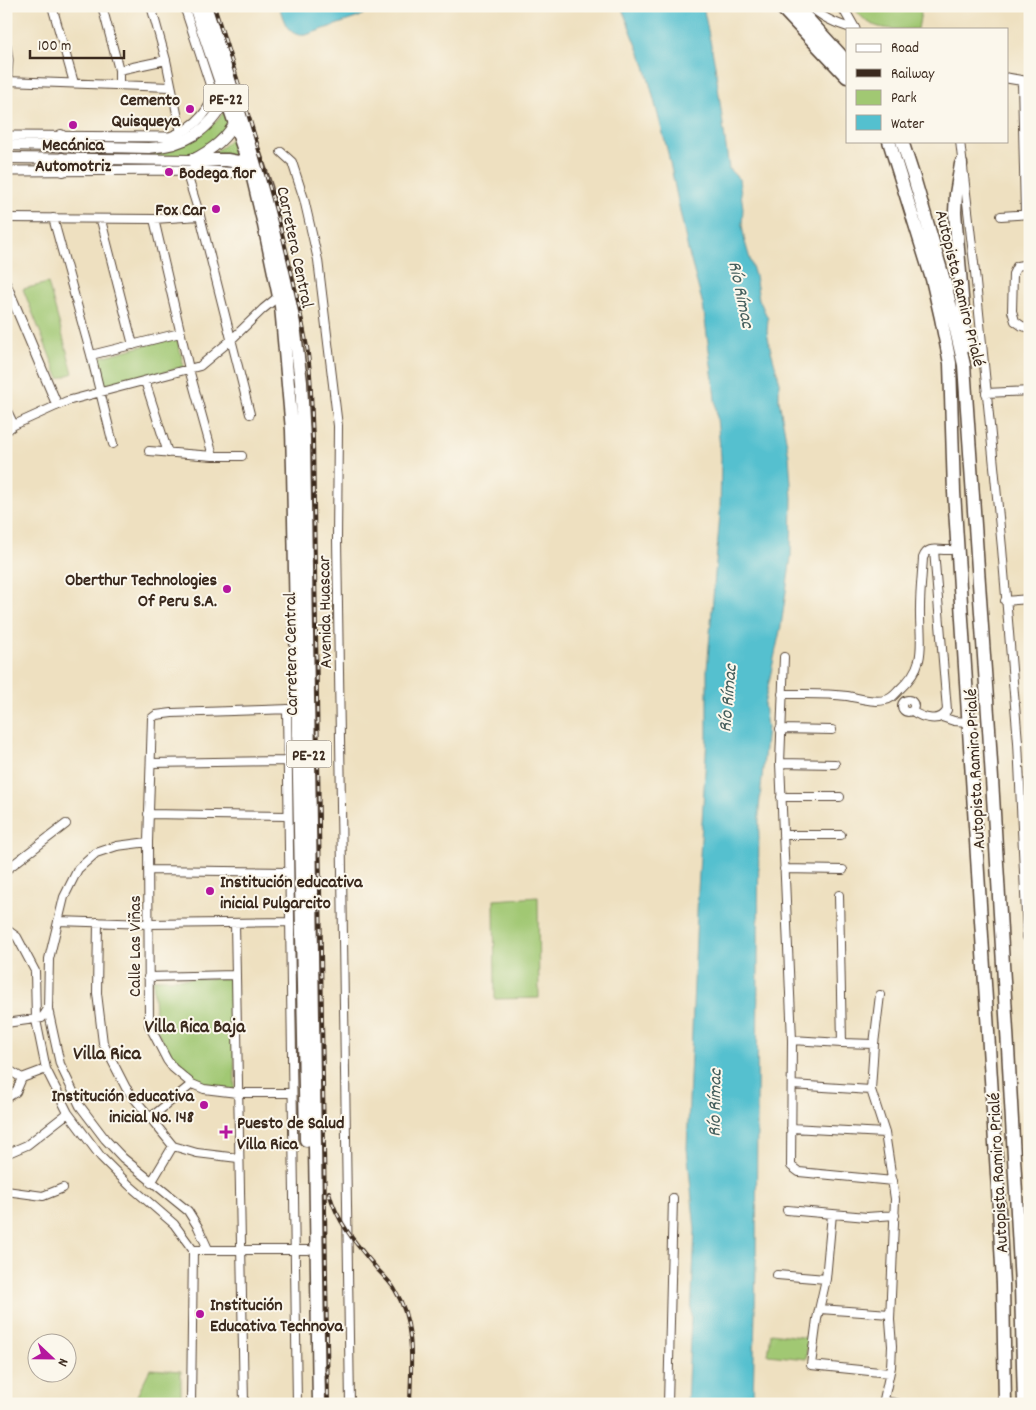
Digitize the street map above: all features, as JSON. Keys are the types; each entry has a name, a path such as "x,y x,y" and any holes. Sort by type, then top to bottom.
{"highway":[{"name":"Carretera Central","path":"195,6 206,23 241,111 266,188 291,300 301,382 304,440 299,760 310,1404"},
{"name":"Carretera Central","path":"205,6 206,23 221,82 220,97 235,124 250,169 280,296 292,430 292,709 299,760 318,1404"},
{"path":"780,6 846,75"},
{"path":"796,6 846,61"},
{"name":"Autopista Ramiro Prialé","path":"889,142 932,279 950,363 954,492 1003,1284 1005,1404"},
{"name":"Autopista Ramiro Prialé","path":"902,142 946,287 965,374 989,719 1008,1048 1021,1285 1024,1404"},
{"path":"190,165 226,160 250,169"},
{"path":"961,164 955,212 967,345 962,358"}],"main road":[{"path":"6,146 167,147 191,138 213,120 220,97"},
{"path":"6,158 108,159 190,165 216,146 226,136 235,124 241,111"},
{"path":"61,135 72,147"},
{"path":"149,148 158,137"},
{"path":"107,147 109,150 108,159"},
{"path":"62,158 63,170"}],"street":[{"path":"52,6 74,83"},
{"path":"102,6 119,70 119,85"},
{"path":"152,6 166,60 170,87 181,133"},
{"path":"6,136 170,137 181,133 220,97 184,6"},
{"path":"810,6 845,27 850,28"},
{"path":"842,6 854,28"},
{"path":"6,45 6,94"},
{"path":"119,70 166,60"},
{"path":"1000,216 1027,214 1026,82 1008,78"},
{"path":"7,81 170,87"},
{"path":"960,142 961,164 975,272 1002,548 1018,742 1027,937"},
{"name":"Avenida Huascar","path":"281,152 292,162 304,199 318,260 338,426 337,539 350,1404"},
{"path":"6,171 190,165 189,180 200,216 250,414"},
{"path":"6,218 101,220 200,216"},
{"path":"52,218 91,355 113,444"},
{"path":"154,219 180,333 213,456"},
{"path":"101,220 132,345"},
{"path":"1030,266 1017,266 1012,274 1012,311 1015,321 1022,326 1030,328"},
{"path":"6,284 57,405"},
{"path":"6,431 14,425 57,405 200,366 280,296"},
{"path":"91,355 180,333"},
{"path":"145,380 168,454"},
{"path":"986,393 1030,391"},
{"path":"6,409 14,425"},
{"path":"149,451 168,454 242,456"},
{"path":"782,694 846,696 884,701 894,696 909,682 916,669 922,649 920,610 923,558 926,551 930,549 950,550"},
{"path":"934,550 947,710 942,717"},
{"path":"1005,600 1030,599"},
{"path":"784,657 780,763 792,1040 791,1166 799,1172 893,1180"},
{"name":"Calle Las Viñas","path":"292,709 156,715 150,722 148,814 149,1025 167,1060 173,1068 192,1084 204,1089 237,1093 292,1093"},
{"path":"912,712 918,716 932,719 942,717 954,722 968,722"},
{"path":"780,729 832,730"},
{"path":"150,763 299,760 288,816 298,1404"},
{"path":"780,763 835,764"},
{"path":"781,797 840,797"},
{"path":"1020,799 1030,798"},
{"path":"148,814 288,816"},
{"path":"6,870 66,824"},
{"path":"783,835 841,835"},
{"path":"148,842 117,846 96,853 78,869 64,897 49,959 48,1009 60,1064 80,1106 105,1140 123,1158 151,1183 188,1211 208,1249"},
{"path":"784,869 843,870"},
{"path":"148,870 289,872"},
{"path":"838,895 842,1043"},
{"path":"58,921 148,924 290,922"},
{"path":"98,922 97,993 103,1043 126,1088 173,1146 197,1153 238,1158"},
{"path":"235,922 244,1404"},
{"path":"6,929 17,937 35,970 36,1020 46,1069 68,1113 101,1157 129,1185 174,1224 193,1250 191,1404"},
{"path":"148,977 235,975"},
{"path":"880,995 871,1090 885,1133 893,1180 895,1215 890,1314 892,1346 883,1402 900,1404"},
{"path":"6,1023 42,1018 48,1009"},
{"path":"792,1040 874,1044"},
{"path":"6,1098 16,1092 22,1078 46,1069"},
{"path":"6,1071 22,1078"},
{"path":"150,1118 192,1084"},
{"path":"792,1085 871,1090"},
{"path":"6,1154 27,1145 68,1113"},
{"path":"791,1128 885,1133"},
{"path":"151,1183 173,1146"},
{"path":"6,1191 43,1196 63,1188"},
{"path":"668,1404 674,1198"},
{"path":"787,1210 867,1217 895,1215"},
{"path":"832,1214 826,1279 811,1365 889,1374"},
{"path":"193,1250 308,1250"},
{"path":"777,1275 826,1279"},
{"path":"820,1309 890,1314"}],"green space":[{"path":"853,6 922,6 918,28 882,28 867,21"},
{"path":"224,111 229,126 213,146 188,157 112,155 112,151 164,150 202,133 218,120"},
{"path":"233,136 240,158 207,156 222,147"},
{"path":"48,283 73,373 59,379 23,289"},
{"path":"177,337 184,367 101,389 93,359"},
{"path":"538,897 539,998 495,999 494,900"},
{"path":"233,978 235,1090 205,1084 193,1078 171,1059 156,1028 153,979"},
{"path":"771,1333 808,1338 806,1359 768,1355"},
{"path":"150,1369 181,1371 181,1404 133,1404"}],"water":[{"path":"279,6 369,6 364,14 359,17 306,35 300,35 290,31 287,27"},
{"name":"Río Rímac","path":"621,6 703,6 715,65 729,169 739,179 745,242 755,276 759,299 768,319 767,332 779,379 779,400 789,456 792,498 791,557 781,626 764,705 767,727 759,809 756,1263 753,1404 687,1404 695,1230 687,1148 698,890 707,737 707,670 720,514 721,457 703,305 688,250 668,153 645,66"}],"railway":[{"path":"214,6 254,133 278,218 289,261 310,369 313,438 328,1404"},
{"path":"329,1192 337,1214 349,1234 392,1285 402,1303 411,1346 410,1404"}],"place":[{"name":"Cemento Quisqueya","path":"190,109"},
{"name":"Mecánica Automotriz","path":"73,125"},
{"name":"Bodega flor","path":"169,172"},
{"name":"Fox Car","path":"216,209"},
{"name":"Oberthur Technologies Of Peru S.A.","path":"227,589"},
{"name":"Institución educativa inicial Pulgarcito","path":"210,891"},
{"name":"Institución educativa inicial No. 148","path":"204,1105"},
{"name":"Puesto de Salud Villa Rica","path":"226,1132"},
{"name":"Institución Educativa Technova","path":"200,1314"}],"district":[{"name":"Villa Rica Baja","path":"195,1025"},
{"name":"Villa Rica","path":"107,1052"}]}
